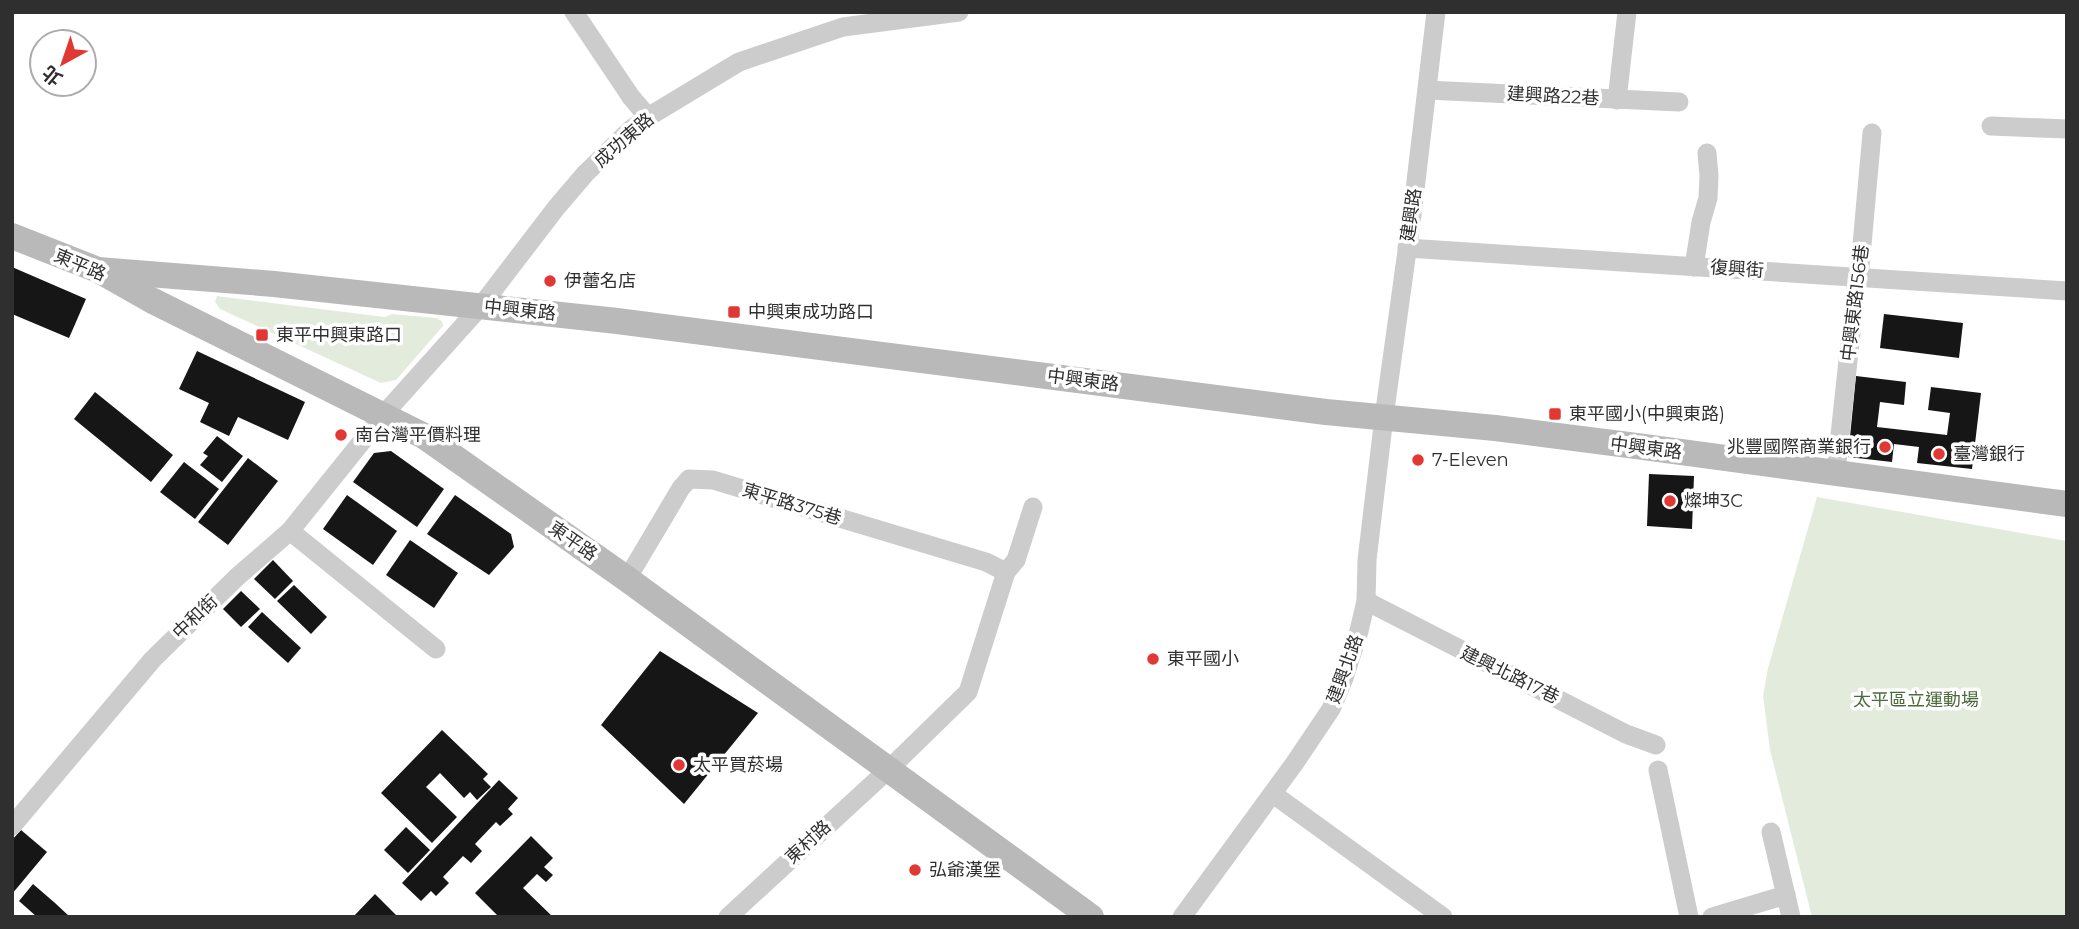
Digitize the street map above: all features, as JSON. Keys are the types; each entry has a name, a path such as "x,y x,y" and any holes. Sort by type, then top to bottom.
{"main road":[{"name":"東平路","path":"12,236 98,271 424,436 627,579 1091,917"},
{"name":"中興東路","path":"98,271 232,279 617,321 1326,412 1495,428 2067,504"}],"street":[{"path":"575,12 631,97 648,117"},
{"name":"成功東路","path":"384,414 481,306 574,186 608,150 648,117 755,55 843,27 912,15 959,12"},
{"name":"建興路","path":"1384,417 1436,12"},
{"path":"1617,100 1627,12"},
{"name":"建興路22巷","path":"1427,90 1679,102"},
{"path":"1991,126 2067,129"},
{"name":"中興東路156巷","path":"1836,472 1860,267 1872,133"},
{"path":"1694,267 1708,198 1707,153"},
{"name":"復興街","path":"1407,248 2067,291"},
{"name":"中和街","path":"12,826 153,659 237,577 290,531 384,414"},
{"name":"建興北路","path":"1182,917 1273,794 1331,709 1344,678 1366,601 1367,560 1384,417"},
{"name":"東平路375巷","path":"627,579 681,488 689,480 713,480 986,562 1006,572"},
{"path":"889,769 968,692 1006,572 1016,560 1033,507"},
{"path":"290,531 436,649"},
{"name":"建興北路17巷","path":"1366,601 1626,734 1656,745"},
{"name":"東村路","path":"728,917 889,769"},
{"path":"1658,770 1689,917"},
{"path":"1273,794 1443,917"},
{"path":"1771,832 1791,917"},
{"path":"1712,917 1786,895"}],"green space":[{"path":"217,296 385,317 392,314 436,318 442,321 443,326 396,380 381,383 220,309 215,302"},
{"name":"太平區立運動場","path":"1817,497 2067,541 2067,917 1812,917 1770,750 1763,696 1768,668"}],"building":[{"path":"12,267 86,299 69,338 12,314"},
{"path":"1884,314 1963,323 1959,358 1880,348"},
{"path":"197,351 305,402 288,440 238,417 229,436 200,422 209,403 179,389"},
{"path":"1856,376 1906,382 1904,405 1880,402 1877,427 1947,435 1950,413 1928,410 1931,387 1981,393 1972,469 1917,463 1919,447 1894,444 1892,462 1848,457"},
{"path":"95,392 173,455 151,482 74,419"},
{"path":"217,436 243,456 222,482 200,465 208,456 203,453"},
{"path":"391,451 444,489 417,527 353,482 374,453"},
{"path":"248,458 278,481 228,545 198,522"},
{"path":"184,462 219,489 195,519 160,492"},
{"name":"燦坤3C","path":"1649,474 1694,476 1692,529 1647,526"},
{"path":"347,495 397,531 373,565 323,529"},
{"path":"455,495 511,534 514,547 489,575 427,534"},
{"path":"410,540 458,573 434,608 386,575"},
{"path":"273,560 293,581 275,599 254,579"},
{"path":"294,585 327,617 311,634 277,601"},
{"path":"241,591 260,609 241,627 223,609"},
{"path":"262,612 301,648 288,663 248,627"},
{"name":"太平買菸場","path":"660,651 758,713 684,804 601,725"},
{"path":"442,730 488,774 483,779 491,787 477,800 470,792 464,798 440,773 426,787 457,817 432,843 381,793"},
{"path":"499,780 518,798 508,809 513,814 500,826 496,822 475,844 482,851 471,863 463,856 443,877 449,883 436,896 431,891 421,901 402,883"},
{"path":"406,827 430,850 408,873 384,850"},
{"path":"21,830 47,852 12,894 12,840"},
{"path":"531,836 553,858 544,867 553,875 546,882 537,874 523,888 553,917 499,917 475,893"},
{"path":"33,884 70,917 37,917 19,901"},
{"path":"375,894 398,917 353,917"}],"place":[{"name":"伊蕾名店","path":"550,281"},
{"name":"中興東成功路口","path":"734,312"},
{"name":"東平中興東路口","path":"262,335"},
{"name":"東平國小(中興東路)","path":"1555,414"},
{"name":"南台灣平價料理","path":"341,435"},
{"name":"兆豐國際商業銀行","path":"1885,447"},
{"name":"臺灣銀行","path":"1939,454"},
{"name":"7-Eleven","path":"1418,460"},
{"name":"燦坤3C","path":"1670,501"},
{"name":"東平國小","path":"1153,659"},
{"name":"太平買菸場","path":"679,765"},
{"name":"弘爺漢堡","path":"915,870"}]}
